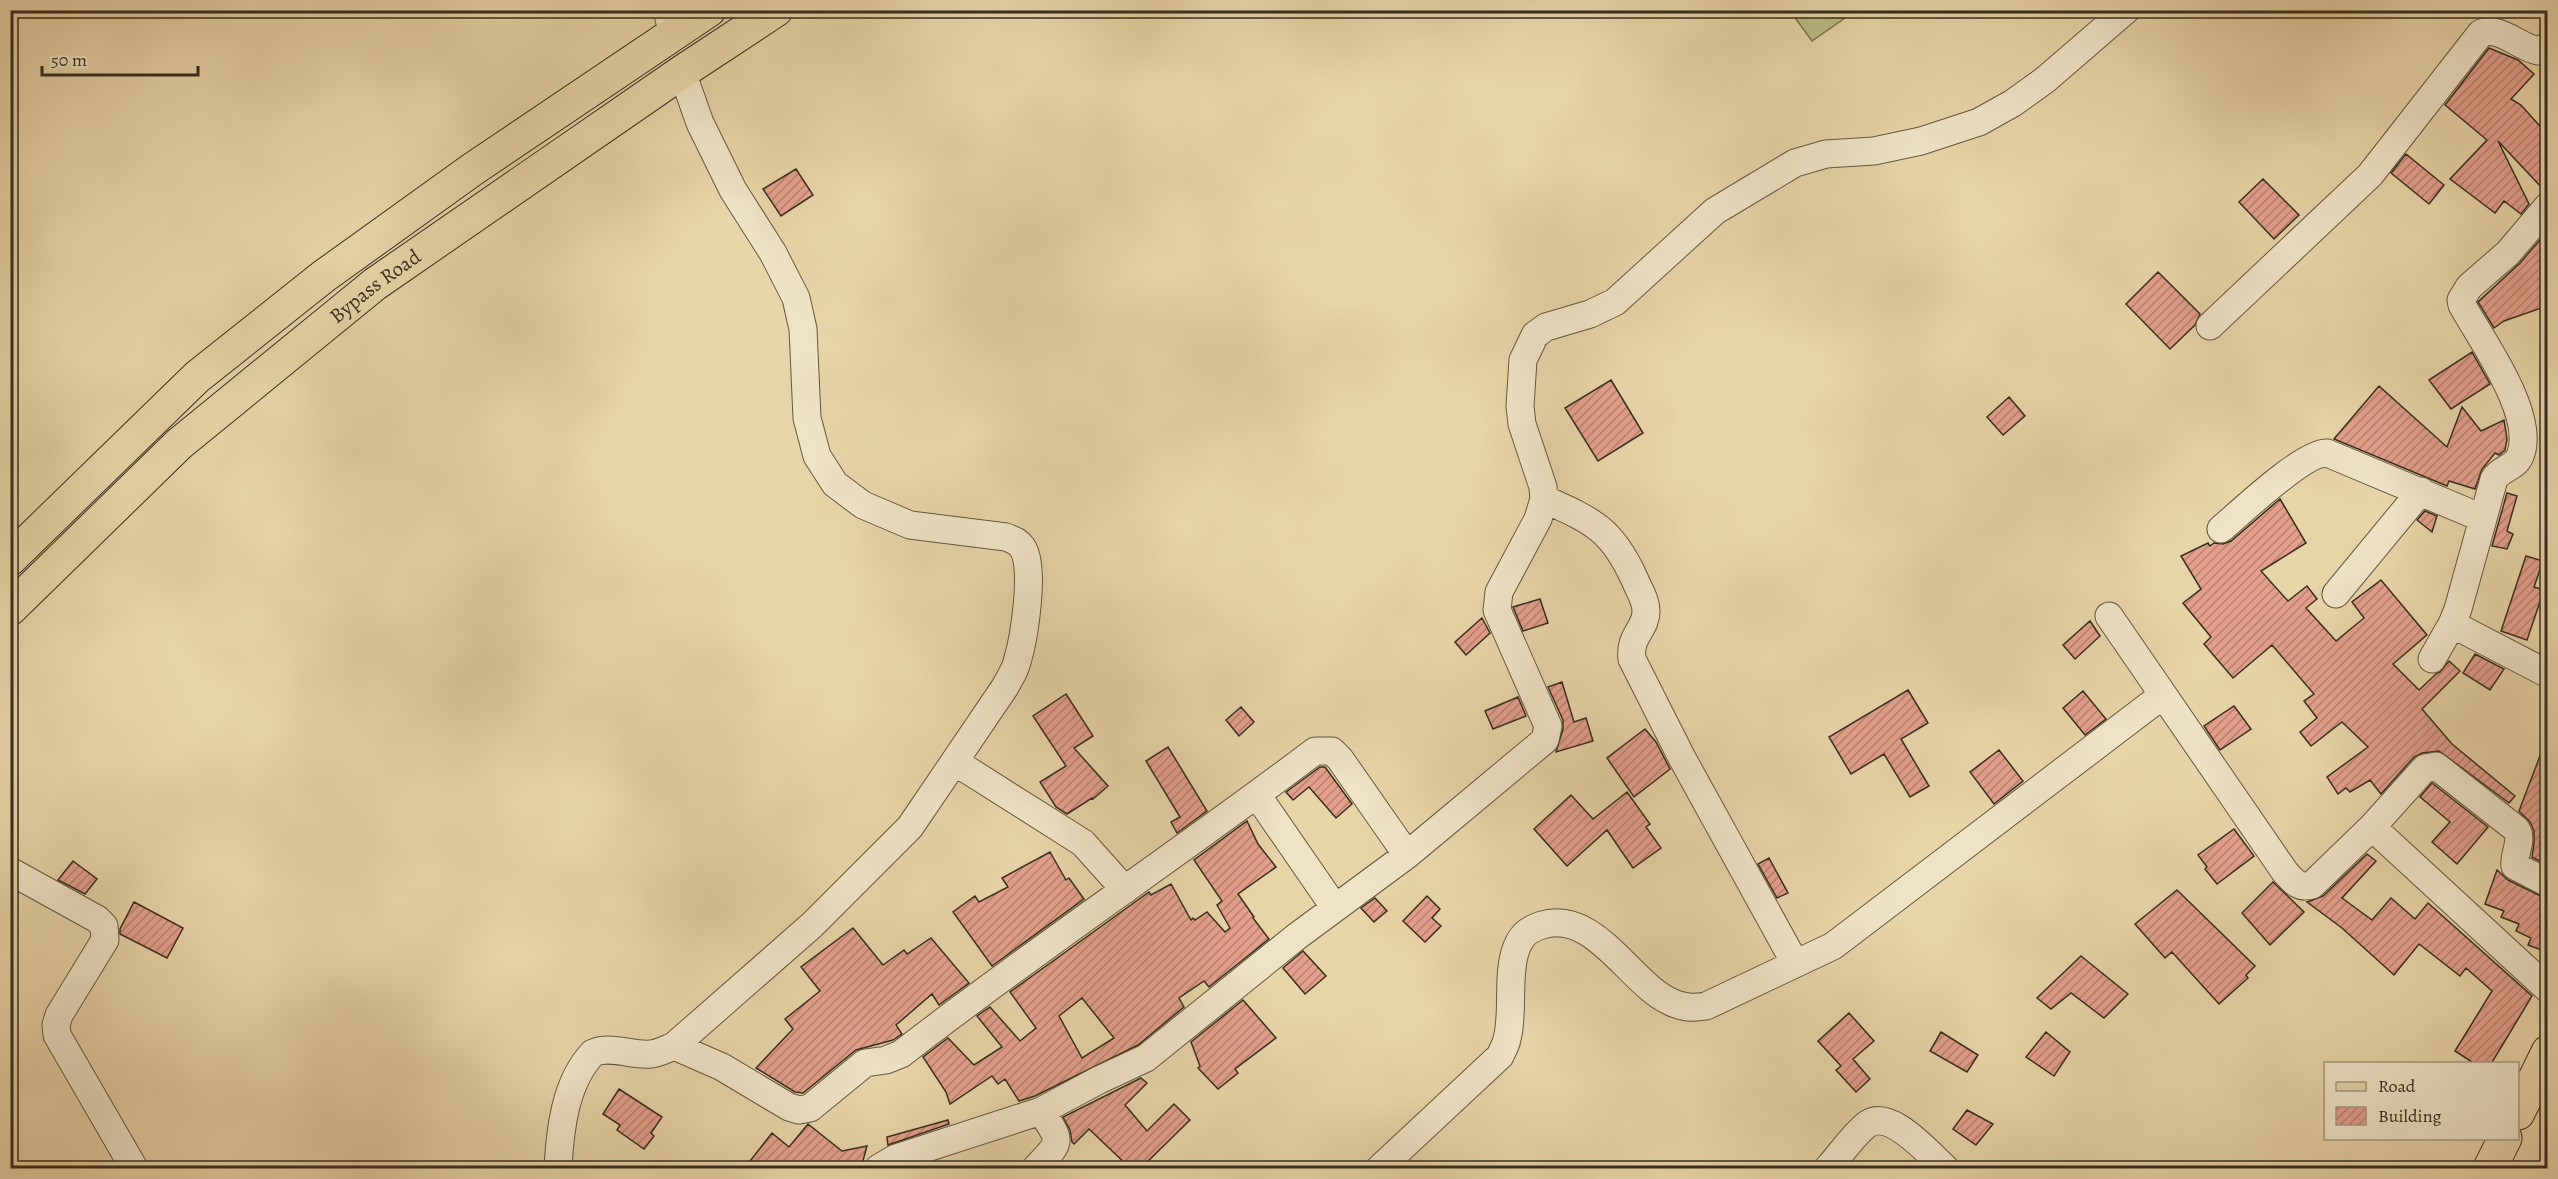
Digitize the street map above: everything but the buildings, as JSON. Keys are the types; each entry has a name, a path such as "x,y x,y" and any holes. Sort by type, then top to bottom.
{"main road":[{"name":"Bypass Road","path":"10,559 197,377 324,276 670,23 709,10"},
{"name":"Bypass Road","path":"10,609 179,444 375,284 682,72 776,10"},
{"path":"2519,1109 2547,1052"},
{"path":"2490,1168 2504,1140"}],"street":[{"path":"879,1168 896,1158 927,1147 1041,1111 1146,1058 1335,908 1407,855 1540,746 1548,733 1548,726 1497,610 1496,602 1499,592 1538,519 1544,499 1543,487 1522,424 1520,406 1523,360 1535,335 1546,327 1590,314 1615,302 1715,211 1795,163 1826,154 1874,151 1921,141 1978,122 2013,103 2045,80 2126,10"},
{"path":"2210,326 2370,175 2481,33 2488,30 2497,32 2529,49 2538,51 2547,46"},
{"path":"558,1168 561,1126 576,1079 587,1060 600,1050 626,1054 654,1054 674,1046 812,925 902,836 955,762 1005,687 1017,664 1030,584 1027,558 1016,541 1006,537 910,525 863,505 836,484 817,456 807,418 803,329 796,298 773,253 728,180 700,123 682,72"},
{"path":"2432,659 2452,624 2494,479 2517,462 2521,455 2524,432 2521,413 2513,395 2462,306 2461,300 2469,286 2508,253 2547,206"},
{"path":"2221,530 2300,463 2320,452 2421,491 2482,518"},
{"path":"2336,594 2421,491"},
{"path":"1544,499 1585,517 1606,532 1623,554 1643,598 1646,611 1643,623 1633,638 1632,659 1682,759 1795,963"},
{"path":"2109,616 2285,872 2296,884 2305,887 2312,885 2372,827 2425,768 2436,766 2516,830 2520,839 2514,860 2515,866 2547,883"},
{"path":"2452,624 2547,674"},
{"path":"1380,1168 1500,1056 1508,1039 1513,959 1518,941 1528,929 1550,922 1573,926 1594,935 1646,986 1669,1002 1688,1008 1706,1006 1842,939 2163,695"},
{"path":"674,1046 722,1067 789,1107 799,1110 810,1108 865,1063 886,1060 901,1054 997,980 1257,795 1315,751 1332,752 1340,759 1407,855"},
{"path":"955,762 1083,843 1125,890"},
{"path":"1257,795 1335,908"},
{"path":"2372,827 2547,988"},
{"path":"10,871 88,914 104,926 105,939 59,1016 56,1025 57,1035 134,1168"},
{"path":"1036,1168 1055,1148 1057,1142 1056,1135 1041,1111"},
{"path":"1828,1168 1866,1125 1875,1120 1888,1121 1900,1128 1945,1168"}],"shaded area":[{"path":"1790,11 1855,11 1812,41"}]}
